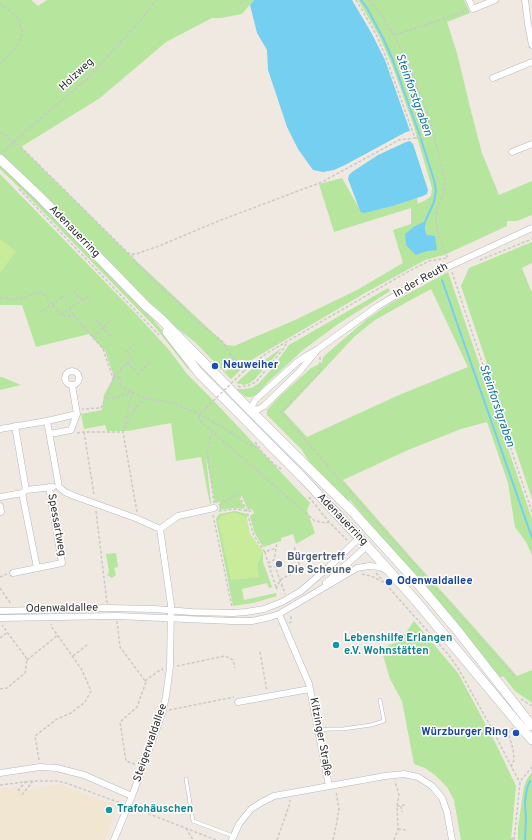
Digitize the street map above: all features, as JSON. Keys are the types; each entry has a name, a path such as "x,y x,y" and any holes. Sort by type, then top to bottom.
{"main road":[{"name":"Adenauerring","path":"0,159 40,197 146,306 160,318 251,411 338,496 419,585 457,630 532,726"},
{"name":"Adenauerring","path":"146,306 199,373 367,546 422,607 532,740"},
{"path":"243,418 251,411"},
{"path":"359,538 372,533"},
{"path":"367,546 372,533"}],"street":[{"path":"469,0 473,9 495,0"},
{"path":"525,0 530,23 532,45"},
{"path":"493,78 532,62"},
{"path":"512,152 532,144"},
{"name":"In der Reuth","path":"318,349 300,371 264,406 251,411 256,399 296,363 378,306 426,276 532,228"},
{"path":"50,434 71,430 76,412 72,385"},
{"path":"0,429 47,421 76,412"},
{"path":"47,421 59,487 65,492 138,519 160,530"},
{"path":"15,426 24,492 37,568"},
{"name":"Spessartweg","path":"12,573 62,563 49,487"},
{"name":"Spessartweg","path":"0,497 49,487 59,487"},
{"path":"0,506 0,512"},
{"path":"160,530 178,516 214,508"},
{"path":"160,530 171,605 171,618"},
{"name":"Odenwaldallee","path":"0,610 108,608 233,613 264,609 287,600 301,591 359,538"},
{"name":"Odenwaldallee","path":"316,592 367,546"},
{"name":"Odenwaldallee","path":"0,618 118,616 252,621 279,614 357,568 369,566 380,567 389,571"},
{"name":"Kitzinger Straße","path":"279,614 309,684 318,730 332,786"},
{"name":"Steigerwaldallee","path":"114,840 132,796 163,711 170,667 171,618"},
{"name":"Kitzinger Straße","path":"238,702 310,689"},
{"path":"0,773 40,767 57,768 84,775 132,796"},
{"path":"233,838 239,824 251,809 274,796 404,774 418,777 432,786 442,798 447,812 452,840"}],"lane":[{"path":"318,730 343,729 371,725 384,721 380,700"},
{"path":"186,779 194,820 233,838"}],"path":[{"name":"Holzweg","path":"0,154 87,79 140,21 156,0"},
{"path":"239,3 244,0"},
{"path":"356,0 376,34 416,138"},
{"path":"369,0 394,35 427,112 432,135 445,178 443,195 436,215 439,235 532,512"},
{"path":"0,3 18,18 22,27 22,35 18,46 0,64"},
{"path":"394,35 473,9"},
{"path":"0,133 23,149 128,253 132,254 159,246 221,220 322,182 399,140 432,135"},
{"path":"476,262 532,239"},
{"path":"132,254 136,262 166,292 192,317 224,343 228,351 237,362"},
{"path":"329,522 315,521 201,422 199,418 200,414 244,371 268,353 411,270 429,261 447,258"},
{"path":"73,290 82,300"},
{"path":"0,298 25,298 38,292 43,293 61,315 74,316"},
{"path":"39,313 62,296 66,296"},
{"path":"61,315 82,300 91,296"},
{"path":"69,309 103,349 113,377"},
{"path":"95,319 111,337"},
{"path":"93,338 111,320"},
{"path":"234,385 240,387 256,382 284,348 286,342"},
{"path":"76,412 101,408 113,377 132,358 126,352 134,344"},
{"path":"318,349 320,358 320,372 281,412 518,680"},
{"path":"127,362 138,374 149,364 147,361"},
{"path":"222,372 237,362 250,366"},
{"path":"113,377 121,378 121,387 145,398 172,403 200,414 254,447 258,446"},
{"path":"105,399 118,398 132,392"},
{"path":"132,392 123,432 138,519"},
{"path":"123,432 135,408 145,398"},
{"path":"71,435 84,432 123,432"},
{"path":"84,432 95,504 107,603"},
{"path":"213,432 207,452 214,502 213,513 233,613"},
{"path":"214,508 238,493 247,512 253,534 265,552 276,589 280,580 293,573 298,568 299,564 294,546"},
{"path":"214,508 220,511 234,509 247,512 253,511"},
{"path":"268,563 274,560 277,543"},
{"path":"265,552 276,548"},
{"path":"269,567 275,566 285,595 290,591"},
{"path":"385,582 447,653 458,668 520,783"},
{"path":"0,588 13,607"},
{"path":"6,604 11,604"},
{"path":"118,616 117,623 120,647 146,682 137,707 120,722 126,761 143,767"},
{"path":"40,767 35,736 57,719 71,713 85,702 91,691 82,670 51,626 51,622"},
{"path":"0,623 27,658 25,673 7,688 0,689"},
{"path":"0,638 8,632"},
{"path":"27,660 58,635"},
{"path":"73,656 87,645"},
{"path":"260,652 268,696"},
{"path":"145,681 157,672 170,667 225,656 233,660 235,668"},
{"path":"163,711 234,697 238,702"},
{"path":"511,767 514,759 508,733 519,724"},
{"path":"514,840 520,783 532,767"},
{"path":"393,775 399,795 397,806 398,829 394,840"},
{"path":"0,785 26,781 50,780 66,783 216,840"},
{"path":"18,791 26,781"},
{"path":"22,795 33,781"},
{"path":"332,786 339,809 333,840"},
{"path":"277,840 290,803 290,793"},
{"path":"397,806 405,805"},
{"path":"401,806 402,812"},
{"path":"186,828 193,840"},
{"path":"398,829 406,830"},
{"path":"511,840 515,836"}],"shaded area":[{"path":"60,784 117,806 105,840 0,840 0,789 15,787 28,790"}],"green space":[{"path":"0,0 31,0 38,6 47,0 254,0 242,14 212,18 166,42 100,98 21,147 131,256 226,345 234,346 295,320 357,290 403,263 393,230 411,224 411,208 334,232 319,184 342,178 359,208 365,213 417,198 418,204 431,196 432,188 414,127 392,65 378,34 358,0 464,0 470,13 447,22 457,53 482,153 499,195 532,181 532,215 517,221 507,221 507,226 444,255 425,260 365,293 248,362 238,360 232,362 222,370 196,343 169,322 27,178 0,154","holes":["426,222 425,230 427,235 428,251 416,255"]},
{"path":"0,165 20,182 152,318 166,335 189,368 188,369 156,328 0,169"},
{"path":"0,174 139,317 170,351 187,374 310,503 307,510 315,533 296,544 293,534 281,538 281,541 263,547 254,532 250,516 254,513 252,509 248,510 242,496 239,497 245,509 234,508 220,510 220,502 215,503 206,456 210,504 201,457 176,461 171,423 128,431 107,431 105,425 84,429 81,414 102,410 104,395 114,377 105,351 89,334 36,347 22,305 0,305"},
{"path":"0,239 16,251 0,273"},
{"path":"532,242 532,263 522,268 532,293 532,499 461,286 469,268"},
{"path":"448,272 532,519 532,555 526,542 515,527 508,483 487,422 461,429 408,450 343,480 517,676 532,670 532,703 515,691 503,676 499,678 364,519 365,518 350,500 348,502 311,464 301,449 267,415 267,410 280,396 311,368 322,363 323,357 367,319 391,303","holes":["431,289 468,367 399,395 307,437 284,412 355,336 375,320"]},
{"path":"388,288 390,291 338,324 303,350 266,384 258,394 251,397 246,397 236,389 251,388 258,384 270,371 289,345"},
{"path":"282,348 250,383 244,385 236,383 253,368"},
{"path":"235,365 246,365 231,379 224,372"},
{"path":"0,377 2,377 21,385 0,390"},
{"path":"235,511 247,514 247,518 235,513 257,565 263,551 263,562 272,587 269,588 267,583 242,589 244,600 276,593 277,596 253,603 233,606 216,519 219,514"},
{"path":"235,513 247,518 250,534 263,551 257,565 259,577 231,580 218,521 222,515"},
{"path":"116,553 118,567 114,568 116,575 112,578 107,575 109,572 106,554"},
{"path":"414,621 458,673 495,742 516,786 511,840 461,840 454,800 447,787 435,775 425,768 414,764 402,701 390,679 381,648 400,641"},
{"path":"532,772 532,840 518,840 518,828 524,786"}],"water":[{"path":"254,0 352,0 385,60 410,131 334,170 323,172 313,170 298,149 287,127 268,70 267,50 257,33 250,5"},
{"path":"410,141 413,144 428,190 427,194 393,206 365,213 361,212 348,179 349,175 378,155"},
{"path":"426,221 425,230 427,235 435,236 437,250 416,255 406,245 405,234 415,226"}],"waterway":[{"name":"Steinforstgraben","path":"361,0 367,8 392,58 434,180 436,190 434,202 425,222"},
{"name":"Steinforstgraben","path":"442,280 532,538"},
{"name":"Steinforstgraben","path":"525,840 525,802 527,788 530,781"}],"place":[{"name":"Neuweiher","path":"215,366"},
{"name":"Bürgertreff Die Scheune","path":"279,564"},
{"name":"Odenwaldallee","path":"389,582"},
{"name":"Lebenshilfe Erlangen e.V. Wohnstätten","path":"336,645"},
{"name":"Würzburger Ring","path":"516,733"},
{"name":"Trafohäuschen","path":"109,810"}]}
